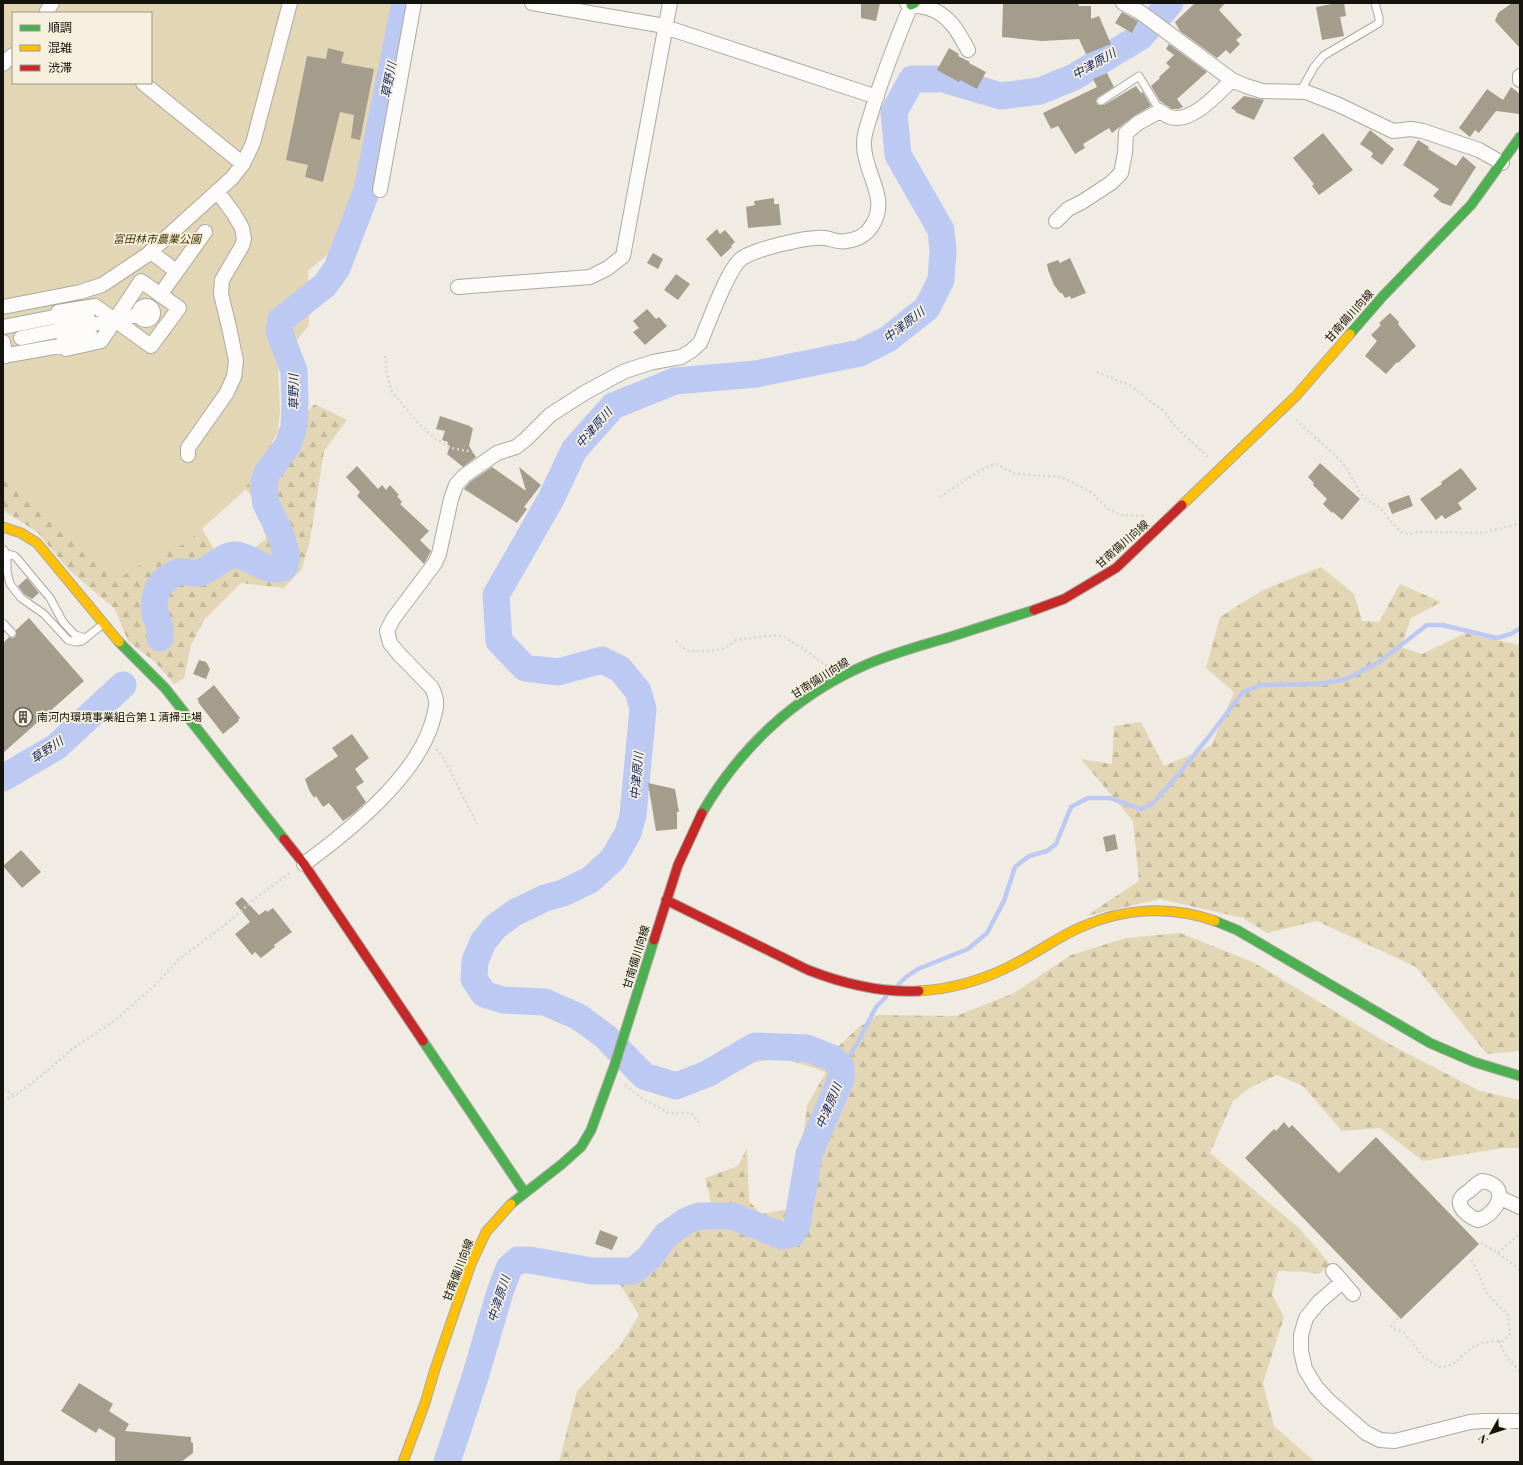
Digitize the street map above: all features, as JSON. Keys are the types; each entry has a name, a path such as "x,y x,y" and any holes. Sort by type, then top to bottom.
{"main road":[{"name":"甘南備川向線","path":"403,1462 425,1403 435,1369 478,1246 492,1224 525,1193 581,1147 591,1130 614,1067 678,865 698,820 729,772 761,735 778,721 805,700 859,667 1063,599 1098,580 1116,568 1284,409 1383,296 1467,210 1520,137"},
{"path":"3,527 13,529 27,535 37,543 122,646 165,688 304,864 525,1193"},
{"path":"666,900 829,979 868,989 890,992 937,990 991,976 1017,964 1091,922 1112,916 1136,911 1165,911 1192,914 1219,922 1237,930 1430,1043 1450,1053 1474,1064 1520,1076"}],"street":[{"path":"3,307 80,292 102,285 151,252 244,164 253,143 290,3"},
{"path":"380,190 414,3"},
{"path":"532,3 665,27 877,97"},
{"path":"458,288 590,277 608,268 623,256 670,3"},
{"path":"1123,3 1140,12 1232,80 1246,86 1262,91 1306,92 1339,105 1393,131 1411,129 1423,131 1478,150 1502,163"},
{"path":"304,864 354,824 388,791 413,763 428,736 437,707 436,697 432,688 399,654 390,642 387,631 393,619 435,563 439,554 451,499 456,485 464,476 497,453 516,447 550,415 586,392 625,371 653,362 681,357 692,351 700,343 731,270 741,259 755,251 807,239 825,238 844,242 859,238 871,227 878,214 879,200 876,186 865,157 864,144 866,130 892,50 911,4 931,8 941,14 959,32 968,50"},
{"path":"3,64 12,56"},
{"path":"1056,221 1068,209 1082,202 1111,183 1120,173 1125,153 1126,133 1138,123 1160,111 1170,117 1182,118 1198,112 1232,80"},
{"path":"144,84 244,164"},
{"path":"188,455 188,448 226,394 234,377 236,361 230,327 221,294 222,280 242,246 244,238 240,223 217,191"},
{"path":"12,338 144,314 160,295 205,232"},
{"path":"151,252 176,272"},
{"path":"59,316 58,312 95,324 151,346 179,308 141,281 95,324 66,349 65,345"},
{"path":"12,338 29,322 59,316 95,324 144,314"},
{"path":"3,356 65,345 95,324 144,314 165,327"},
{"path":"12,338 29,322"},
{"path":"12,338 34,350"},
{"path":"1500,1200 1505,1200 1520,1208"},
{"path":"1333,1271 1353,1294"},
{"path":"1342,1282 1319,1302 1306,1318 1301,1335 1301,1351 1306,1370 1316,1387 1328,1400 1366,1433 1380,1440 1395,1441 1470,1422 1520,1421"}],"lane":[{"path":"1300,92 1323,56 1379,23 1375,3"},
{"path":"1101,101 1139,76 1160,111"},
{"path":"5,551 10,584 21,598 44,614 68,640 76,642 86,638 104,624"},
{"path":"5,551 14,556 50,598 63,622 72,632 75,635 86,638"},
{"path":"3,623 12,633"}],"path":[{"path":"385,356 387,375 392,392 419,424 436,439 451,448 474,451 490,458"},
{"path":"1097,372 1130,386 1166,413 1174,424 1221,469"},
{"path":"1284,409 1339,459 1346,467 1360,493 1380,508 1393,524 1403,533 1484,533 1520,523"},
{"path":"940,497 970,476 996,464 1015,474 1062,477 1092,492 1114,512 1121,515 1154,516 1163,524"},
{"path":"676,641 682,648 688,651 712,651 725,648 736,640 744,638 774,635 784,637 806,650 829,668 836,680"},
{"path":"423,745 435,748 443,757 477,824"},
{"path":"3,1101 16,1095 72,1049 118,1018 155,985 178,960 220,929 257,897 304,864"},
{"path":"610,1078 622,1083 643,1099 669,1113 691,1113 701,1125"},
{"path":"3,1089 16,1095"},
{"path":"1498,1253 1520,1233"},
{"path":"1481,1243 1498,1253 1520,1270"},
{"path":"1398,1318 1391,1326 1394,1329 1404,1333 1422,1357 1439,1368 1453,1365 1473,1347 1479,1344 1503,1341 1510,1334 1508,1315 1486,1290 1477,1268 1470,1258"},
{"path":"1500,1341 1504,1353 1520,1372"}],"green space":[{"name":"富田林市農業公園","path":"3,3 399,3 364,188 342,242 308,271 309,325 278,364 280,411 278,432 243,492 186,543 146,561 115,581 40,513 3,474"},
{"path":"3,376 201,527 215,551 248,553 266,539 256,500 243,487 261,453 315,404 347,420 324,451 310,540 302,569 284,588 241,583 204,620 191,645 184,678 174,684 155,662 128,641 115,609 70,571 37,532 3,510"},
{"path":"1321,567 1354,594 1362,621 1379,622 1400,584 1441,602 1411,618 1401,647 1422,654 1466,633 1519,645 1520,641 1520,1051 1487,1054 1416,967 1317,921 1267,933 1243,918 1160,899 1086,916 1139,881 1133,821 1081,759 1112,764 1114,726 1141,722 1164,766 1211,746 1234,692 1206,668 1220,617 1263,590"},
{"path":"1180,933 1253,962 1389,1044 1480,1091 1520,1100 1520,1148 1502,1148 1423,1161 1380,1128 1342,1131 1303,1086 1277,1075 1251,1087 1233,1101 1210,1153 1300,1229 1330,1264 1319,1274 1278,1271 1272,1295 1284,1317 1263,1383 1274,1426 1315,1462 559,1462 577,1391 620,1346 639,1315 618,1281 671,1234 715,1220 705,1178 738,1166 747,1148 749,1201 761,1214 794,1208 807,1106 826,1072 779,1058 752,1063 756,1054 790,1052 827,1057 858,1028 878,1015 956,1016 1014,993 1071,955 1126,938"}],"building":[{"path":"861,3 880,3 876,21 861,18"},
{"path":"1003,3 1078,3 1079,6 1091,6 1091,19 1099,16 1111,44 1086,54 1079,39 1042,41 1002,37"},
{"path":"1195,3 1225,3 1219,10 1242,35 1236,40 1240,44 1230,54 1226,50 1217,58 1180,31 1175,22"},
{"path":"1344,3 1346,16 1340,17 1344,36 1322,40 1316,7"},
{"path":"1512,3 1520,3 1520,48 1495,21 1498,13"},
{"path":"1122,12 1138,21 1132,33 1115,23"},
{"path":"1169,44 1207,72 1177,99 1183,107 1178,109 1172,109 1160,101 1151,86 1170,67 1166,63 1174,55 1166,49"},
{"path":"328,48 344,52 341,63 374,69 360,140 351,138 354,115 340,112 323,182 305,177 308,165 286,160 307,56 326,59"},
{"path":"949,48 959,54 958,56 986,72 977,89 960,80 959,82 937,70"},
{"path":"1107,73 1114,87 1097,98 1096,102 1098,105 1104,105 1136,86 1141,93 1143,92 1151,106 1134,116 1112,133 1109,128 1083,144 1085,148 1075,154 1058,126 1051,129 1043,113 1097,87 1093,79"},
{"path":"1511,87 1520,94 1520,114 1496,111 1479,133 1475,130 1470,137 1459,128 1487,89 1503,100"},
{"path":"1244,96 1264,100 1254,120 1235,112 1236,111 1231,108"},
{"path":"1370,130 1394,149 1382,165 1371,157 1373,153 1360,144"},
{"path":"1323,133 1353,170 1319,195 1312,186 1314,184 1293,158"},
{"path":"1418,140 1429,147 1428,149 1456,166 1463,156 1476,167 1451,206 1442,203 1433,196 1439,189 1403,165"},
{"path":"774,198 774,204 779,204 781,225 748,228 746,207 755,205 754,201"},
{"path":"717,229 720,234 725,230 735,242 731,246 732,247 721,257 706,239"},
{"path":"653,253 663,259 658,269 647,263"},
{"path":"1070,258 1086,293 1071,299 1070,296 1065,298 1054,285 1047,264 1058,260 1060,263"},
{"path":"676,274 690,284 678,300 664,290"},
{"path":"647,309 656,319 659,317 667,326 645,345 633,332 639,328 633,321"},
{"path":"1390,313 1399,322 1398,324 1416,346 1398,363 1397,362 1386,374 1365,356 1377,341 1371,335 1381,325 1379,323"},
{"path":"440,416 473,428 469,446 476,457 463,467 447,454 450,446 447,444 448,442 442,440 445,431 436,429"},
{"path":"1320,463 1360,499 1342,520 1323,504 1327,499 1313,485 1314,483 1308,477"},
{"path":"357,466 378,489 382,485 386,490 390,485 399,495 397,496 402,502 400,504 429,531 420,540 431,551 424,564 357,496 360,492 346,477"},
{"path":"492,467 526,491 519,467 541,485 524,507 527,509 517,523 464,489 470,482"},
{"path":"1461,468 1477,489 1458,503 1462,509 1445,519 1442,515 1436,520 1420,499 1442,484 1441,482"},
{"path":"1409,495 1413,506 1392,514 1388,503"},
{"path":"27,578 39,593 32,599 24,594 18,586"},
{"name":"南河内環境事業組合第１清掃工場","path":"29,618 84,681 3,753 3,643 9,637 13,638 16,636 16,630"},
{"path":"199,660 206,662 210,669 206,679 193,674"},
{"path":"214,685 240,718 238,720 239,721 223,734 197,699"},
{"path":"352,734 369,758 355,769 364,782 356,787 366,802 343,821 329,803 323,807 316,796 314,798 305,779 338,756 332,748"},
{"path":"648,783 675,789 679,812 677,812 677,829 656,831"},
{"path":"1115,834 1118,849 1106,852 1103,837"},
{"path":"21,850 41,872 22,888 3,866"},
{"path":"242,897 259,915 266,910 267,912 273,908 292,932 274,945 275,947 261,958 255,952 252,955 235,934 250,922 235,903"},
{"path":"1284,1122 1289,1128 1292,1125 1339,1173 1376,1137 1479,1244 1401,1319 1245,1158 1274,1129 1276,1131"},
{"path":"600,1230 618,1237 612,1250 595,1244"},
{"path":"79,1383 113,1404 109,1411 129,1424 125,1431 191,1437 191,1442 193,1443 193,1453 181,1462 115,1462 115,1438 99,1428 96,1433 61,1411"}],"waterway":[{"name":"草野川","path":"160,638 159,627 154,609 155,600 159,587 165,580 173,575 178,572 202,572 222,559 235,555 248,558 271,569 284,567 286,562 286,552 279,530 266,504 264,492 264,483 267,473 288,445 294,427 294,371 279,331 281,320 325,285 337,268 367,190 405,3"},
{"name":"中津原川","path":"447,1462 476,1374 500,1292 509,1268 518,1260 529,1260 592,1271 633,1271 649,1258 666,1235 686,1221 699,1216 732,1216 782,1236 792,1234 797,1225 809,1154 841,1079 841,1067 832,1058 807,1048 755,1046 707,1074 676,1086 644,1076 606,1037 579,1017 545,1002 503,1000 484,994 474,979 475,961 483,942 495,927 514,913 545,898 563,893 590,880 613,859 628,833 633,815 643,709 638,691 620,669 602,660 558,672 525,668 499,641 496,595 551,499 574,450 613,406 675,381 756,374 860,353 888,339 927,308 941,280 943,251 941,230 898,155 894,112 912,79 943,79 1001,96 1040,91 1074,77 1140,37 1170,3"},
{"path":"898,985 906,977 918,969 968,949 987,933 1004,901 1015,867 1029,856 1047,851 1056,844 1071,807 1088,798 1110,798 1141,809 1152,804 1168,787 1243,692 1261,685 1318,684 1346,679 1379,662 1427,625 1442,625 1497,638 1511,634 1520,628"},
{"name":"草野川","path":"3,778 56,747 123,685"},
{"path":"841,1067 856,1046 876,1007 886,997"}],"traffic: fast":[{"path":"911,5 915,3"},
{"path":"1350,334 1383,296 1471,205 1520,137"},
{"path":"702,813 733,767 751,747 770,727 813,693 836,679 882,658 1034,610"},
{"path":"119,642 165,688 284,839"},
{"path":"1215,921 1237,930 1430,1043 1474,1062 1520,1076"},
{"path":"511,1204 581,1147 591,1130 614,1067 654,940"},
{"path":"423,1041 525,1193"}],"traffic: slow":[{"path":"1182,505 1295,397 1350,334"},
{"path":"3,527 21,533 37,543 119,642"},
{"path":"919,991 959,985 996,973 1081,927 1114,916 1148,911 1165,911 1198,916 1215,921"},
{"path":"403,1462 425,1403 471,1264 486,1232 511,1204"}],"traffic: jam":[{"path":"1034,610 1064,599 1116,568 1182,505"},
{"path":"654,940 678,865 702,813"},
{"path":"284,839 304,864 423,1041"},
{"path":"666,900 808,970 849,983 876,989 890,991 919,991"}],"place":[{"name":"南河内環境事業組合第１清掃工場","path":"23,717"}]}
